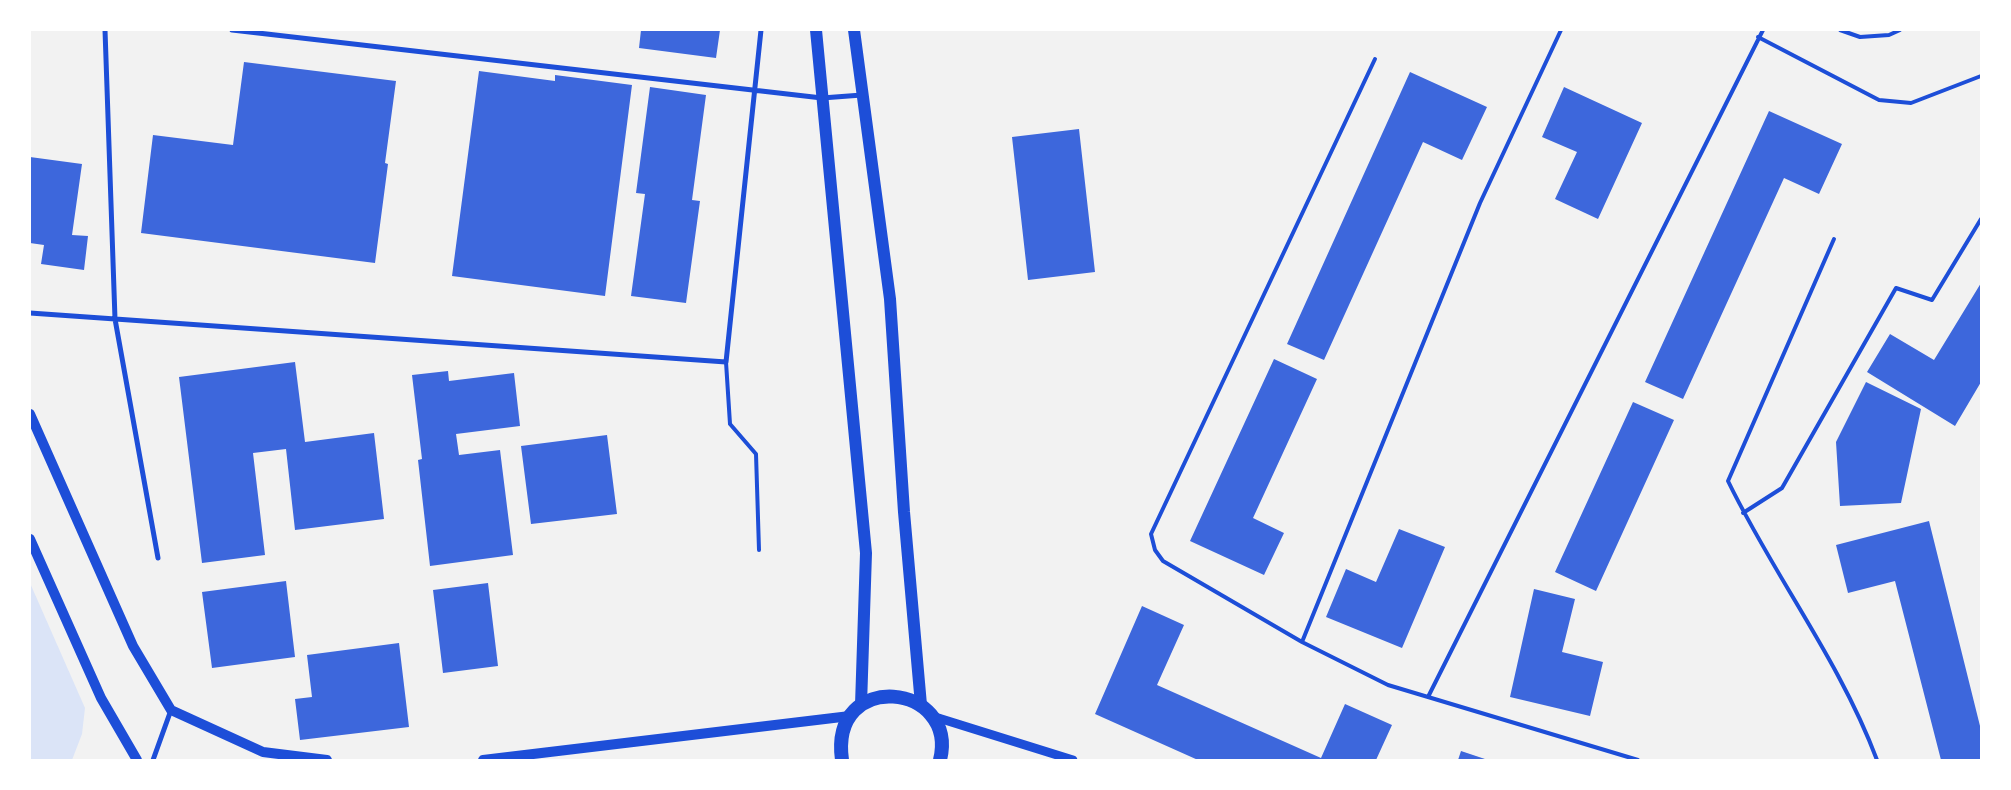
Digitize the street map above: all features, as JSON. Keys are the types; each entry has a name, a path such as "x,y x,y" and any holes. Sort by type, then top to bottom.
{"highway":[{"path":"842,760 841,738 850,716 861,705 876,698 891,695 906,698 921,705 932,716 939,730 942,746 940,760"}],"main road":[{"path":"816,30 866,553 861,705"},
{"path":"854,30 890,299 903,503 921,705"},
{"path":"30,414 133,646 171,710 263,752 327,760"},
{"path":"30,539 101,698 137,760"},
{"path":"483,760 850,716"}],"street":[{"path":"105,30 114,319 158,558"},
{"path":"232,30 822,98 862,95"},
{"path":"30,313 726,362 761,30"},
{"path":"153,760 171,710"},
{"path":"932,716 1073,760"}],"lane":[{"path":"1302,642 1480,203 1561,30"},
{"path":"1428,697 1763,30"},
{"path":"1840,30 1860,37 1889,35 1900,30"},
{"path":"1758,37 1879,100 1911,103 1981,76"},
{"path":"1375,59 1151,534 1155,550 1163,561 1302,642 1388,685 1638,760"},
{"path":"1743,513 1782,488 1896,288 1932,300 1981,219"},
{"path":"1834,239 1728,481 1743,513 1846,691 1877,760"},
{"path":"726,362 730,424 756,454 759,550"}],"shaded area":[{"path":"30,583 85,708 82,734 72,760 30,760"}],"building":[{"path":"641,30 720,30 716,58 639,48"},
{"path":"244,62 396,81 385,163 388,164 375,263 141,233 153,135 233,145"},
{"path":"479,71 555,81 555,75 632,85 605,296 452,276"},
{"path":"1410,72 1487,107 1462,160 1423,142 1324,360 1287,344"},
{"path":"650,87 706,95 692,200 700,201 686,303 631,296 645,194 636,193"},
{"path":"1564,87 1642,123 1598,219 1555,199 1577,152 1542,137"},
{"path":"1769,111 1842,144 1819,194 1784,178 1683,399 1645,382"},
{"path":"1079,129 1095,272 1028,280 1012,137"},
{"path":"30,157 82,164 72,235 88,236 84,270 41,264 44,245 30,243"},
{"path":"1981,283 1981,382 1955,426 1867,372 1890,334 1934,360"},
{"path":"1274,359 1317,379 1253,518 1284,533 1264,575 1190,541"},
{"path":"295,362 305,442 374,433 384,519 295,530 286,449 253,453 265,555 202,563 179,377"},
{"path":"448,371 449,381 514,373 520,426 456,434 459,455 500,450 513,555 430,566 418,460 422,459 412,375"},
{"path":"1866,382 1921,409 1901,503 1840,506 1836,442"},
{"path":"1633,402 1674,420 1596,591 1555,572"},
{"path":"607,435 617,514 531,524 521,446"},
{"path":"1929,521 1981,730 1981,760 1941,760 1895,581 1848,593 1836,545"},
{"path":"1399,529 1445,547 1402,648 1326,617 1346,569 1376,582"},
{"path":"286,581 295,657 212,668 202,592"},
{"path":"488,583 498,666 443,673 433,590"},
{"path":"1534,589 1575,599 1562,652 1603,662 1590,716 1510,697"},
{"path":"1142,606 1184,625 1157,685 1321,758 1345,704 1392,725 1376,760 1198,760 1095,714"},
{"path":"399,643 409,727 300,740 295,699 312,697 307,655"},
{"path":"1461,751 1488,760 1458,760"}]}
